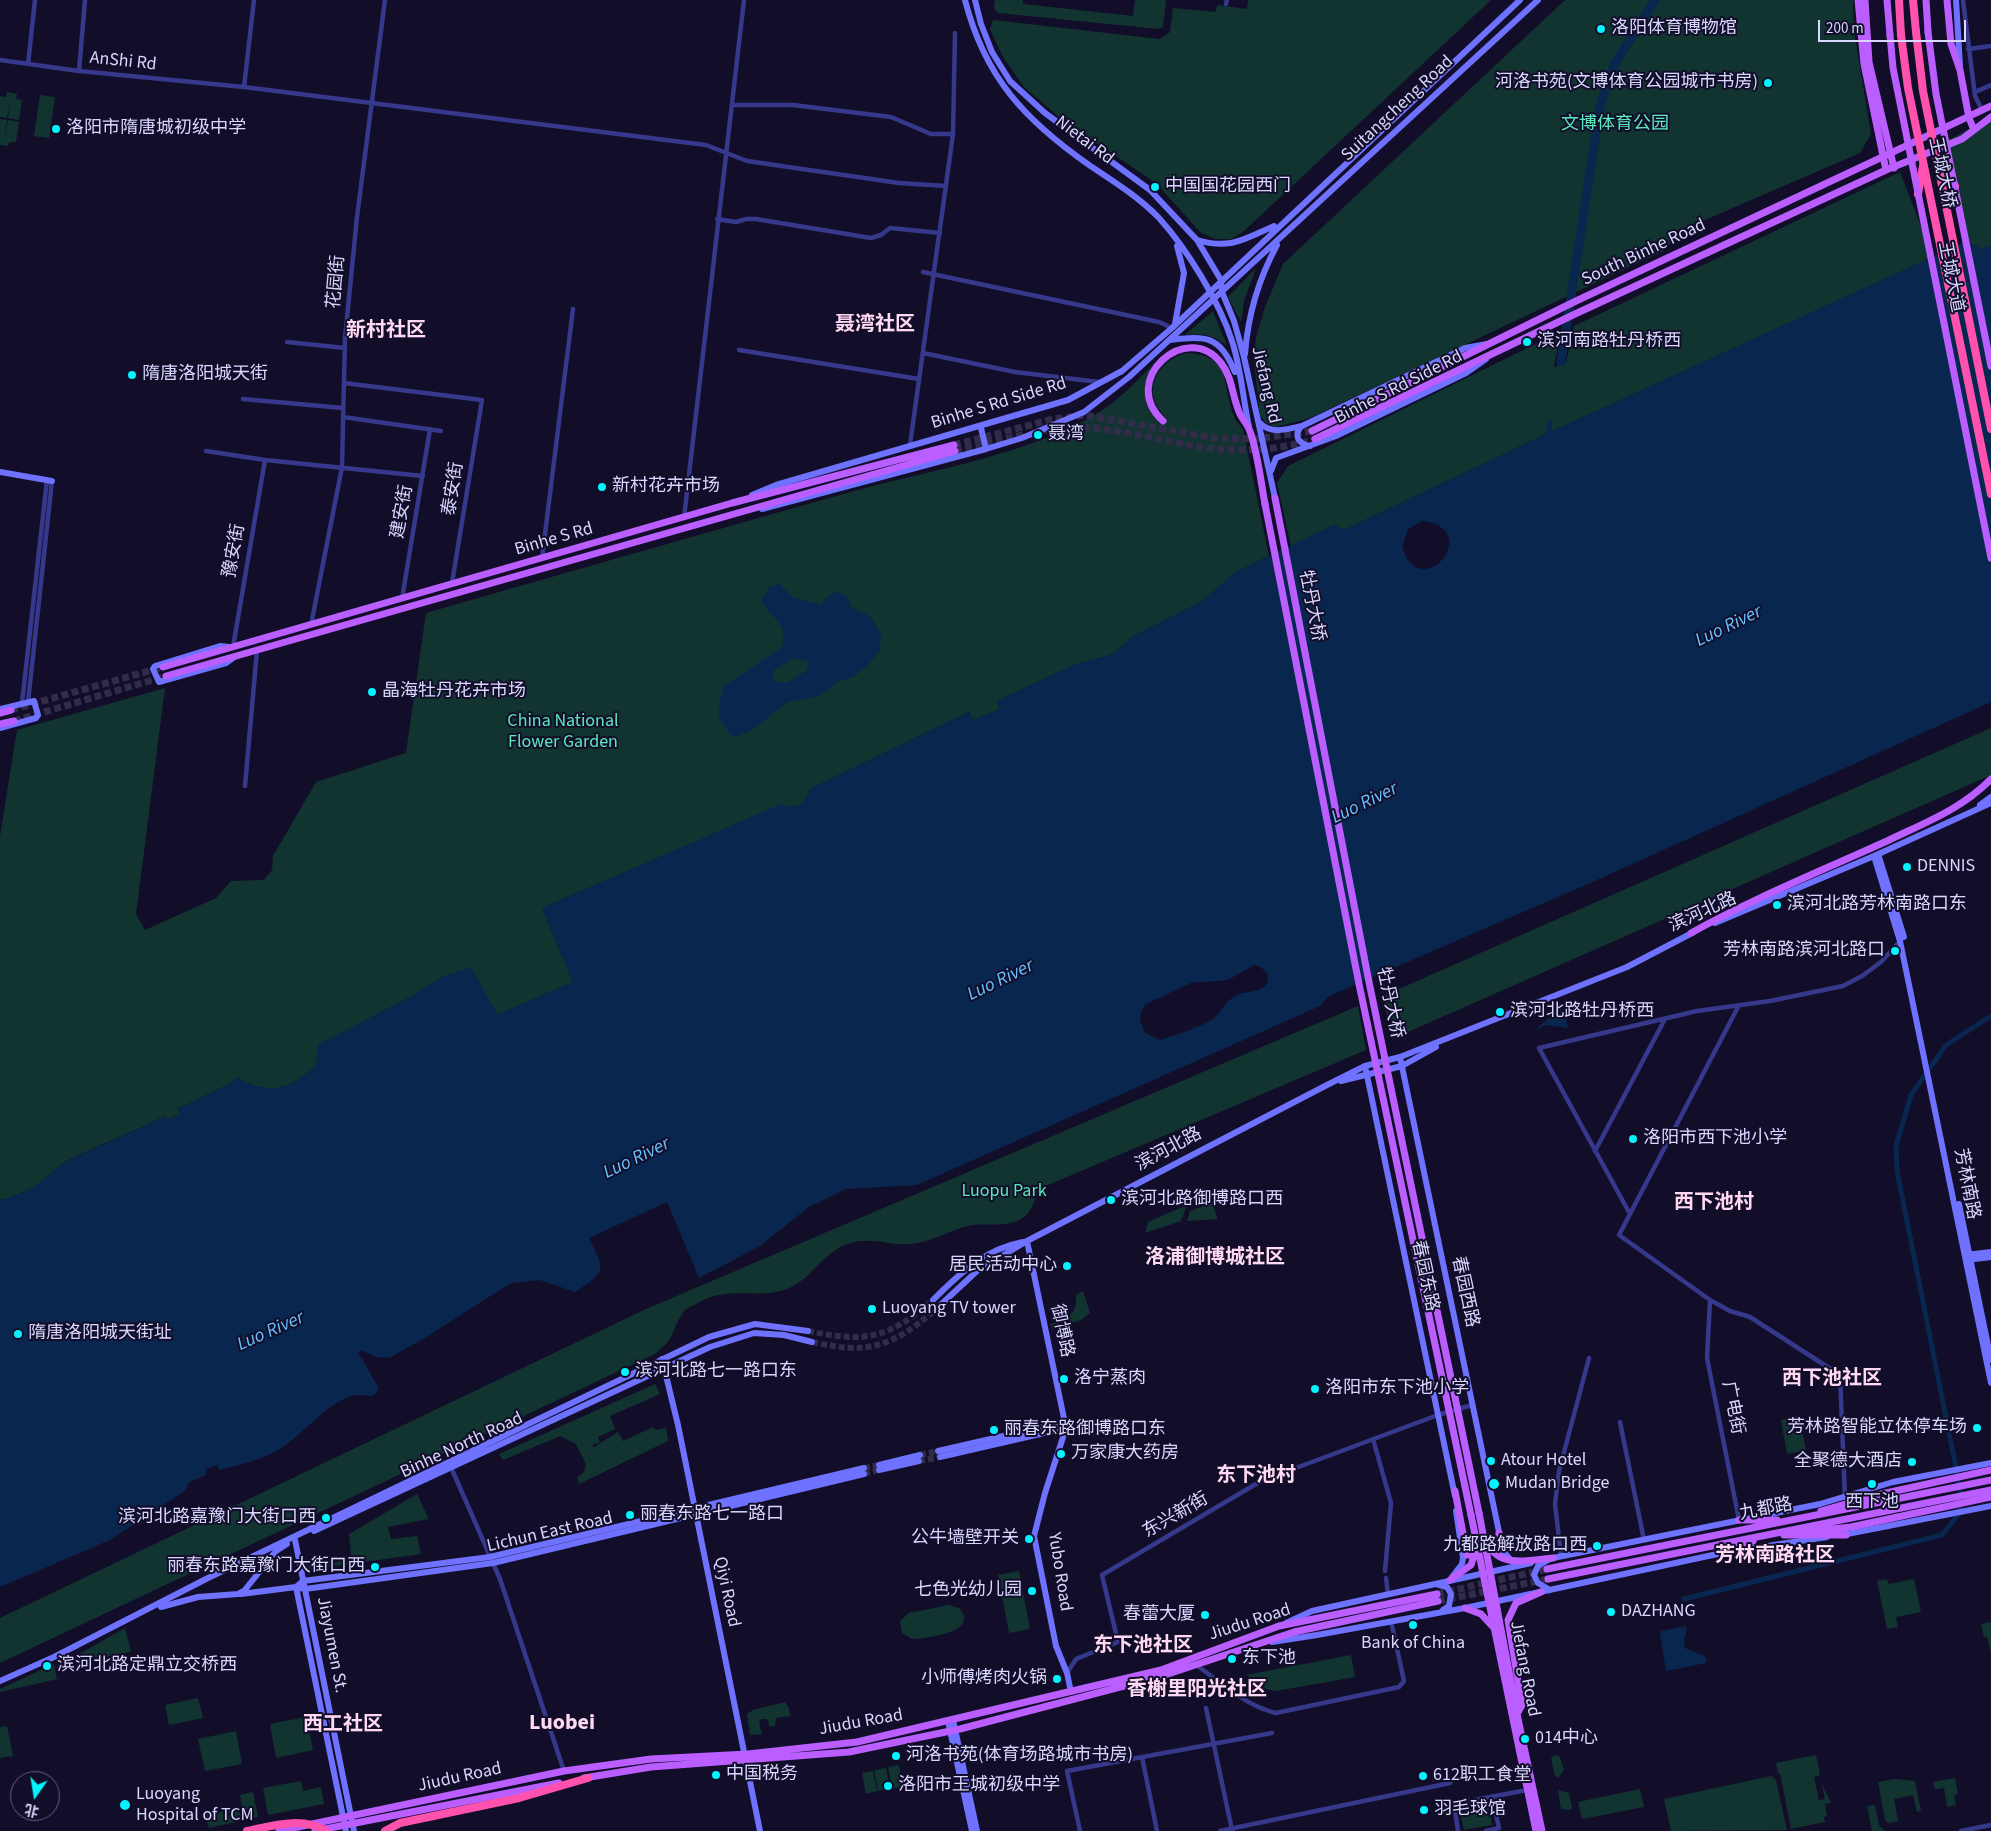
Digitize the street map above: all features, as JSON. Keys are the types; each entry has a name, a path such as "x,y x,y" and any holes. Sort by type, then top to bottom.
{"highway":[{"name":"王城大桥","path":"1898,0 1908,88 1991,494"},
{"name":"王城大桥","path":"1913,0 1923,91 1991,429"},
{"path":"1938,162 1955,186"},
{"path":"1918,194 1924,164"},
{"path":"385,1831 400,1823 519,1798 588,1778"},
{"path":"247,1831 288,1823 307,1824 326,1831"}],"main road":[{"name":"Nietai Rd","path":"964,0 973,29 986,57 1001,83 1032,121 1058,143 1139,200 1159,218 1210,290"},
{"name":"Nietai Rd","path":"975,0 981,24 992,52 1010,81 1045,113 1150,190 1198,240 1221,280"},
{"name":"Suitangcheng Road","path":"1280,223 1520,0"},
{"name":"Suitangcheng Road","path":"1280,239 1538,0"},
{"path":"1858,0 1864,64 1886,157 1894,168"},
{"path":"1865,0 1869,62 1886,157 1886,170"},
{"name":"王城大道","path":"1888,0 1894,68 1991,558"},
{"path":"1926,0 1936,94 1991,366"},
{"path":"1947,0 1951,44 1960,70"},
{"path":"1956,0 1960,70 1969,118 1974,130"},
{"name":"South Binhe Road","path":"1312,431 1576,301 1969,118 1991,106"},
{"name":"South Binhe Road","path":"1315,439 1575,314 1886,170 1962,140 1991,117"},
{"path":"1198,240 1222,245 1234,244 1280,223"},
{"name":"Binhe S Rd Side Rd","path":"732,503 776,485 910,445 981,428 1068,400 1103,383 1122,370 1173,326 1280,223"},
{"path":"1244,357 1248,320 1257,285 1280,239"},
{"name":"Binhe S Rd Side Rd","path":"736,514 782,505 986,449 1022,438 1084,412 1129,377 1280,239"},
{"path":"1173,326 1184,273 1175,240"},
{"name":"Jiefang Rd","path":"1221,280 1222,292 1244,357 1275,498"},
{"name":"Jiefang Rd","path":"1210,290 1232,341 1265,504"},
{"path":"1169,341 1198,338 1217,344 1227,353 1240,381"},
{"name":"Binhe S Rd Side Rd","path":"1259,423 1263,427 1276,430 1302,426 1465,348 1493,342"},
{"path":"1163,421 1151,406 1148,397 1153,371 1160,361 1169,354 1182,349 1196,349 1220,362 1228,374 1238,411 1249,429"},
{"name":"Binhe S Rd Side Rd","path":"1270,476 1273,462 1276,458 1311,447 1466,373 1497,351"},
{"path":"1302,426 1298,429 1298,439 1311,447"},
{"path":"981,428 986,449"},
{"name":"Binhe S Rd","path":"159,667 312,625 732,503 954,448 736,514 166,676"},
{"path":"0,474 49,482"},
{"name":"牡丹大桥","path":"1275,498 1475,1514"},
{"name":"牡丹大桥","path":"1265,504 1357,974 1475,1514"},
{"path":"506,568 509,578"},
{"path":"233,647 256,650"},
{"path":"159,667 153,669 157,681 160,682 226,663 236,656"},
{"path":"0,709 35,702 38,715 36,718 0,726"},
{"path":"0,713 11,710"},
{"path":"0,726 14,721"},
{"path":"1691,934 1735,908 1823,871 1956,808 1991,779"},
{"name":"滨河北路","path":"1962,816 1991,797"},
{"name":"滨河北路","path":"1027,1241 1365,1066 1400,1057 1627,966 1691,934 1876,855 1991,803"},
{"path":"1876,855 1902,940"},
{"name":"芳林南路","path":"1902,940 1991,1360"},
{"name":"滨河北路","path":"1325,1086 1402,1066 1457,1035"},
{"name":"春园西路","path":"1400,1057 1499,1533 1506,1557 1519,1561"},
{"name":"春园东路","path":"1365,1066 1455,1491 1457,1527 1463,1558 1462,1564 1450,1580"},
{"path":"933,1300 966,1269 1003,1245 1027,1241"},
{"path":"935,1310 977,1271 1027,1241"},
{"name":"御博路","path":"1027,1241 1066,1425"},
{"path":"1968,1257 1991,1252"},
{"path":"1968,1257 1991,1257"},
{"name":"芳林南路","path":"1968,1257 1991,1383"},
{"name":"Binhe North Road","path":"0,1681 178,1598 709,1337 755,1324 808,1331"},
{"name":"Binhe North Road","path":"178,1598 238,1594 248,1587 276,1551 295,1540 450,1465 710,1347 754,1333 784,1335 812,1342"},
{"name":"Qiyi Road","path":"662,1359 760,1831"},
{"path":"939,1454 1066,1425"},
{"name":"Yubo Road","path":"1066,1425 1034,1536 1056,1646 1067,1673 1071,1692"},
{"path":"879,1468 920,1458"},
{"name":"九都路","path":"1279,1626 1312,1611 1562,1556 1845,1500 1894,1482 1991,1463"},
{"path":"1739,1520 1793,1520 1845,1500 1877,1495 1991,1470"},
{"name":"Lichun East Road","path":"238,1594 491,1560 864,1471"},
{"name":"九都路","path":"1547,1569 1991,1480"},
{"name":"九都路","path":"1548,1580 1991,1490"},
{"path":"1455,1491 1467,1555 1474,1553 1476,1542"},
{"path":"1727,1552 1766,1536 1851,1527 1991,1498"},
{"name":"九都路","path":"1259,1643 1317,1636 1465,1608 1727,1552 1846,1535 1991,1506"},
{"name":"Jiefang Road","path":"1475,1514 1484,1537 1486,1573"},
{"name":"Jiefang Road","path":"1475,1514 1476,1542 1486,1573 1542,1831"},
{"path":"1484,1537 1489,1544 1496,1547 1500,1544 1499,1533"},
{"path":"1766,1536 1846,1535"},
{"path":"1484,1537 1491,1550 1500,1558 1519,1561 1553,1558"},
{"name":"Jiayumen St.","path":"295,1540 301,1585 348,1824"},
{"path":"1450,1580 1471,1565 1476,1556 1476,1542"},
{"path":"1550,1590 1538,1583 1534,1575 1538,1566 1553,1558"},
{"path":"1434,1584 1447,1587 1451,1594 1449,1606 1440,1612"},
{"path":"1517,1714 1522,1705 1508,1620 1516,1603 1542,1592"},
{"name":"Jiudu Road","path":"279,1831 348,1824 564,1772 652,1759 745,1757 849,1752 953,1730 1162,1676 1294,1632 1437,1598 1279,1626 1161,1670 857,1742 745,1757 651,1767 315,1831"},
{"name":"Jiefang Road","path":"1492,1602 1493,1627 1536,1831"},
{"path":"1465,1608 1480,1614 1493,1627"},
{"path":"951,1721 977,1831"},
{"path":"953,1730 972,1831"}],"street":[{"path":"28,64 35,0"},
{"path":"79,71 85,0"},
{"path":"244,87 254,0"},
{"name":"花园街","path":"312,625 342,467 345,348 357,217 385,0"},
{"path":"684,518 717,219 744,0"},
{"path":"1963,0 1975,92 1982,110"},
{"path":"910,445 953,134 956,33"},
{"path":"1968,49 1991,46"},
{"name":"AnShi Rd","path":"0,60 79,71 244,87 706,145 747,161 899,183 946,186"},
{"path":"1975,92 1991,85"},
{"path":"732,105 793,105 891,117 931,134 953,134"},
{"path":"717,219 736,222 756,219 871,238 881,235 890,228 940,233"},
{"path":"923,272 1173,326"},
{"path":"542,559 573,309"},
{"path":"287,342 345,348"},
{"path":"739,350 919,379"},
{"path":"923,353 1015,372 1103,383"},
{"name":"泰安街","path":"344,383 482,400 452,583"},
{"path":"243,399 343,408"},
{"path":"343,417 441,431"},
{"name":"建安街","path":"402,599 430,429"},
{"path":"206,451 265,460 423,476"},
{"name":"豫安街","path":"233,647 265,460"},
{"path":"28,702 49,482"},
{"path":"245,786 256,650"},
{"path":"1630,1214 1538,1048 1697,1011 1738,1007 1843,986 1862,976 1881,962 1902,940"},
{"path":"1738,1007 1619,1235 1710,1300 1758,1321 1840,1375 1845,1500"},
{"path":"1595,1151 1664,1019"},
{"name":"广电街","path":"1710,1300 1707,1358 1739,1520"},
{"path":"1562,1556 1555,1504 1559,1471 1589,1358"},
{"name":"东兴新街","path":"1067,1673 1076,1659 1118,1642 1102,1575 1261,1481 1438,1414 1472,1405"},
{"path":"1620,1422 1644,1540"},
{"path":"1373,1438 1391,1503 1385,1571"},
{"path":"450,1465 500,1579 564,1772"},
{"path":"1386,1578 1388,1594"},
{"path":"1195,1664 1248,1701 1264,1710 1276,1713 1400,1687 1404,1681 1391,1621"},
{"path":"1206,1708 1232,1830"},
{"path":"1080,1831 1068,1771 1272,1733"},
{"path":"1142,1757 1157,1831"},
{"path":"1220,1831 1450,1783"},
{"path":"1458,1831 1454,1804 1527,1790"},
{"path":"1486,1831 1499,1828 1492,1796"},
{"path":"1961,1831 1991,1825"}],"green space":[{"path":"995,0 1023,0 1023,4 1133,16 1135,0 1166,0 1163,27 1158,29 998,13 994,8"},
{"path":"1248,0 1491,0 1243,232 1231,239 1216,239 1201,233 1157,184 1060,118 1024,87 1003,57 990,29 993,20 1160,39 1170,32 1173,8 1216,12 1217,5 1247,9"},
{"name":"文博体育公园","path":"1565,0 1853,0 1854,31 1871,134 1860,153 1684,229 1663,251 1310,418 1276,427 1268,425 1260,416 1254,361 1256,337 1265,307 1283,264"},
{"path":"7,92 17,94 16,99 22,100 19,120 8,118 11,97 7,118 0,117 0,96 6,97"},
{"path":"40,95 55,97 49,138 34,136"},
{"path":"1991,118 1991,245 1982,249 1967,241 1946,141"},
{"path":"0,119 7,120 4,141 8,120 19,122 16,142 9,142 8,146 0,145"},
{"path":"1900,172 1933,257 1542,436 1344,530 1334,525 1291,546 1277,483 1288,466 1560,332 1554,367 1566,363 1574,326"},
{"path":"1256,268 1244,301 1241,322 1228,297"},
{"path":"1213,311 1227,346 1217,339 1208,336 1197,334 1185,335"},
{"name":"China National Flower Garden","path":"1184,353 1200,355 1211,359 1223,373 1236,421 1243,429 1269,556 1237,571 1201,602 1132,637 1113,654 1074,665 997,701 1000,709 973,720 969,712 810,789 806,799 796,807 781,805 542,908 573,982 497,1015 472,970 414,995 319,1045 316,1066 296,1081 279,1088 270,1088 249,1084 237,1078 231,1083 178,1109 180,1114 167,1120 165,1116 81,1154 62,1164 33,1187 17,1195 0,1200 0,836 17,730 165,688 136,914 145,930 216,898 231,881 264,880 272,870 273,856 316,782 406,753 426,613 854,491 968,463 1024,446 1052,436 1099,412 1128,389 1154,363 1145,387 1145,395 1149,410 1160,424 1166,418 1154,399 1154,380 1165,365"},
{"path":"1991,728 1991,775 1392,1039 1383,996"},
{"name":"Luopu Park","path":"1358,1006 1366,1050 1041,1188 1030,1211 1024,1217 1012,1223 972,1225 927,1241 911,1244 871,1241 855,1242 838,1248 803,1279 787,1289 776,1292 732,1294 709,1298 685,1310 669,1340 655,1354 0,1663 0,1618 646,1309"},
{"path":"1212,1203 1218,1219 1187,1221 1190,1211"},
{"path":"1187,1205 1181,1221 1145,1233 1148,1222"},
{"path":"1083,1291 1090,1313 1081,1320 1052,1329 1050,1324 1070,1315 1075,1307 1076,1295"},
{"path":"655,1384 660,1394 610,1416 615,1429 598,1437 600,1442 592,1445 594,1447 618,1432 623,1441 653,1427 655,1430 666,1428 668,1441 579,1484 577,1477 584,1472 586,1464 576,1444 560,1436 503,1460 499,1454"},
{"path":"1799,1415 1806,1450 1787,1454 1781,1420"},
{"path":"417,1494 429,1519 388,1527 391,1539 417,1536 421,1554 307,1570 307,1567 338,1562 339,1559 351,1555 349,1534"},
{"path":"1019,1571 1030,1629 1009,1633 998,1575"},
{"path":"1887,1579 1889,1584 1914,1579 1921,1612 1896,1617 1898,1627 1887,1629 1877,1581"},
{"path":"949,1605 959,1608 964,1616 963,1623 957,1629 949,1633 912,1639 902,1633 900,1621 909,1613"},
{"path":"1991,1622 1991,1654 1987,1637 1984,1637 1981,1624"},
{"path":"125,1628 131,1652 58,1666"},
{"path":"1351,1655 1355,1677 1276,1691 1266,1689 1246,1675"},
{"path":"54,1664 57,1679 0,1692 0,1689"},
{"path":"198,1698 203,1718 169,1725 165,1705"},
{"path":"785,1702 789,1708 790,1716 776,1718 775,1726 770,1727 767,1719 761,1719 759,1722 762,1734 750,1735 747,1714 753,1710"},
{"path":"306,1717 313,1750 276,1758 270,1724"},
{"path":"7,1726 13,1756 0,1758 0,1727"},
{"path":"236,1731 242,1764 205,1771 198,1739"},
{"path":"1559,1755 1564,1770 1558,1778 1555,1776 1551,1759 1553,1756"},
{"path":"1816,1755 1820,1775 1814,1777 1819,1800 1825,1799 1822,1784 1831,1803 1825,1804 1827,1816 1824,1817 1825,1822 1791,1829 1780,1773 1778,1773 1776,1763"},
{"path":"899,1765 902,1787 892,1789 888,1767"},
{"path":"886,1768 890,1789 878,1791 874,1770"},
{"path":"873,1771 877,1791 866,1794 862,1773"},
{"path":"1771,1776 1776,1780 1787,1830 1671,1831 1664,1799"},
{"path":"1955,1778 1958,1794 1954,1795 1956,1805 1947,1807 1944,1788 1935,1789 1933,1782"},
{"path":"1895,1779 1915,1781 1921,1811 1917,1812 1913,1795 1894,1799 1898,1821 1888,1823 1885,1820 1878,1782"},
{"path":"301,1781 303,1791 321,1787 324,1804 268,1815 263,1788"},
{"path":"1640,1789 1644,1807 1582,1819 1578,1802"},
{"path":"1558,1790 1569,1793 1572,1808 1570,1810 1561,1809"},
{"path":"253,1792 258,1817 209,1828 206,1815 242,1807 240,1795"},
{"path":"1875,1805 1879,1825 1885,1831 1872,1831 1867,1806"},
{"path":"1489,1806 1492,1825 1464,1830 1460,1811"}],"water":[{"name":"Luo River","path":"1967,241 1982,249 1991,245 1991,702 1597,880 1329,996 1320,1006 917,1185 846,1189 809,1207 760,1246 699,1278 667,1202 589,1238 598,1257 600,1269 593,1279 575,1292 540,1280 511,1283 423,1339 389,1358 376,1357 361,1350 358,1352 378,1387 377,1393 372,1396 357,1395 347,1397 327,1410 287,1444 271,1454 219,1470 217,1465 206,1469 206,1475 188,1483 187,1488 180,1494 110,1540 0,1587 0,1200 17,1195 33,1187 62,1164 82,1154 165,1116 167,1120 180,1114 178,1109 231,1083 237,1078 249,1084 270,1088 279,1088 296,1081 316,1066 318,1045 403,1001 444,976 468,968 473,970 497,1015 573,982 542,908 781,804 791,807 800,805 806,799 810,789 969,712 973,720 1000,709 997,701 1074,665 1113,654 1132,637 1201,602 1237,571 1334,525 1344,530 1542,436","holes":["1422,521 1439,526 1447,534 1449,544 1446,554 1439,563 1429,568 1419,568 1409,561 1402,547 1408,529","1254,965 1259,966 1267,975 1267,983 1261,989 1235,996 1214,1018 1203,1025 1160,1040 1145,1033 1140,1020 1141,1011 1146,1004 1191,983 1228,980"]},
{"path":"780,584 792,597 821,605 827,597 836,591 848,597 851,607 870,616 881,634 880,650 869,664 852,678 840,680 820,696 788,702 752,730 737,736 731,736 719,718 719,702 724,686 782,647 784,638 781,626 762,600 769,587","holes":["793,659 809,661 806,671 787,683 773,681 774,670"]},
{"path":"1560,1010 1564,1012 1568,1028 1545,1025 1537,1030 1543,1023"},
{"path":"1685,1626 1687,1629 1684,1640 1685,1648 1706,1657 1706,1663 1666,1671 1660,1633 1661,1631"}],"waterway":[{"path":"1561,362 1600,106 1615,63 1655,0"},
{"path":"1547,439 1550,423"},
{"path":"1684,1599 1942,1535 1958,1515 1962,1498 1897,1171 1896,1146 1911,1095 1946,1045 1991,1016"}],"tunnel":[{"path":"954,445 1053,419 1085,415 1214,438 1257,439 1312,431"},
{"path":"1041,431 1059,428 1095,428 1200,447 1233,450 1283,447 1315,439"},
{"path":"955,451 1023,435"},
{"path":"11,710 163,667"},
{"path":"14,721 166,676"},
{"path":"808,1331 846,1337 875,1335 903,1323 933,1300"},
{"path":"812,1342 849,1348 878,1345 906,1332 935,1310"},
{"path":"920,1455 938,1451"},
{"path":"919,1461 940,1457"},
{"path":"864,1468 879,1465"},
{"path":"864,1474 879,1470"},
{"path":"1437,1594 1547,1569"},
{"path":"1438,1601 1548,1579"}],"place":[{"name":"洛阳体育博物馆","path":"1601,29"},
{"name":"河洛书苑(文博体育公园城市书房)","path":"1768,83"},
{"name":"洛阳市隋唐城初级中学","path":"56,129"},
{"name":"中国国花园西门","path":"1155,187"},
{"name":"滨河南路牡丹桥西","path":"1527,342"},
{"name":"隋唐洛阳城天街","path":"132,375"},
{"name":"聂湾","path":"1038,435"},
{"name":"新村花卉市场","path":"602,487"},
{"name":"晶海牡丹花卉市场","path":"372,692"},
{"name":"DENNIS","path":"1907,867"},
{"name":"滨河北路芳林南路口东","path":"1777,905"},
{"name":"芳林南路滨河北路口","path":"1895,951"},
{"name":"滨河北路牡丹桥西","path":"1500,1012"},
{"name":"洛阳市西下池小学","path":"1633,1139"},
{"name":"滨河北路御博路口西","path":"1111,1200"},
{"name":"居民活动中心","path":"1067,1266"},
{"name":"Luoyang TV tower","path":"872,1309"},
{"name":"隋唐洛阳城天街址","path":"18,1334"},
{"name":"滨河北路七一路口东","path":"625,1372"},
{"name":"洛宁蒸肉","path":"1064,1379"},
{"name":"洛阳市东下池小学","path":"1315,1389"},
{"name":"芳林路智能立体停车场","path":"1977,1428"},
{"name":"丽春东路御博路口东","path":"994,1430"},
{"name":"万家康大药房","path":"1061,1454"},
{"name":"Atour Hotel","path":"1491,1461"},
{"name":"全聚德大酒店","path":"1912,1462"},
{"name":"Mudan Bridge","path":"1494,1484"},
{"name":"西下池","path":"1872,1484"},
{"name":"丽春东路七一路口","path":"630,1515"},
{"name":"滨河北路嘉豫门大街口西","path":"326,1518"},
{"name":"公牛墙壁开关","path":"1029,1539"},
{"name":"九都路解放路口西","path":"1597,1546"},
{"name":"丽春东路嘉豫门大街口西","path":"375,1567"},
{"name":"七色光幼儿园","path":"1032,1591"},
{"name":"DAZHANG","path":"1611,1612"},
{"name":"春蕾大厦","path":"1205,1615"},
{"name":"Bank of China","path":"1413,1625"},
{"name":"东下池","path":"1232,1659"},
{"name":"滨河北路定鼎立交桥西","path":"47,1666"},
{"name":"小师傅烤肉火锅","path":"1057,1679"},
{"name":"014中心","path":"1525,1739"},
{"name":"河洛书苑(体育场路城市书房)","path":"896,1756"},
{"name":"中国税务","path":"716,1775"},
{"name":"612职工食堂","path":"1423,1776"},
{"name":"洛阳市王城初级中学","path":"888,1786"},
{"name":"Luoyang Hospital of TCM","path":"125,1805"},
{"name":"羽毛球馆","path":"1424,1810"}],"district":[{"name":"聂湾社区","path":"875,326"},
{"name":"新村社区","path":"386,332"},
{"name":"西下池村","path":"1714,1204"},
{"name":"洛浦御博城社区","path":"1215,1259"},
{"name":"西下池社区","path":"1832,1380"},
{"name":"东下池村","path":"1256,1477"},
{"name":"芳林南路社区","path":"1775,1557"},
{"name":"东下池社区","path":"1143,1647"},
{"name":"香榭里阳光社区","path":"1197,1691"},
{"name":"Luobei","path":"562,1724"},
{"name":"西工社区","path":"343,1726"}]}
